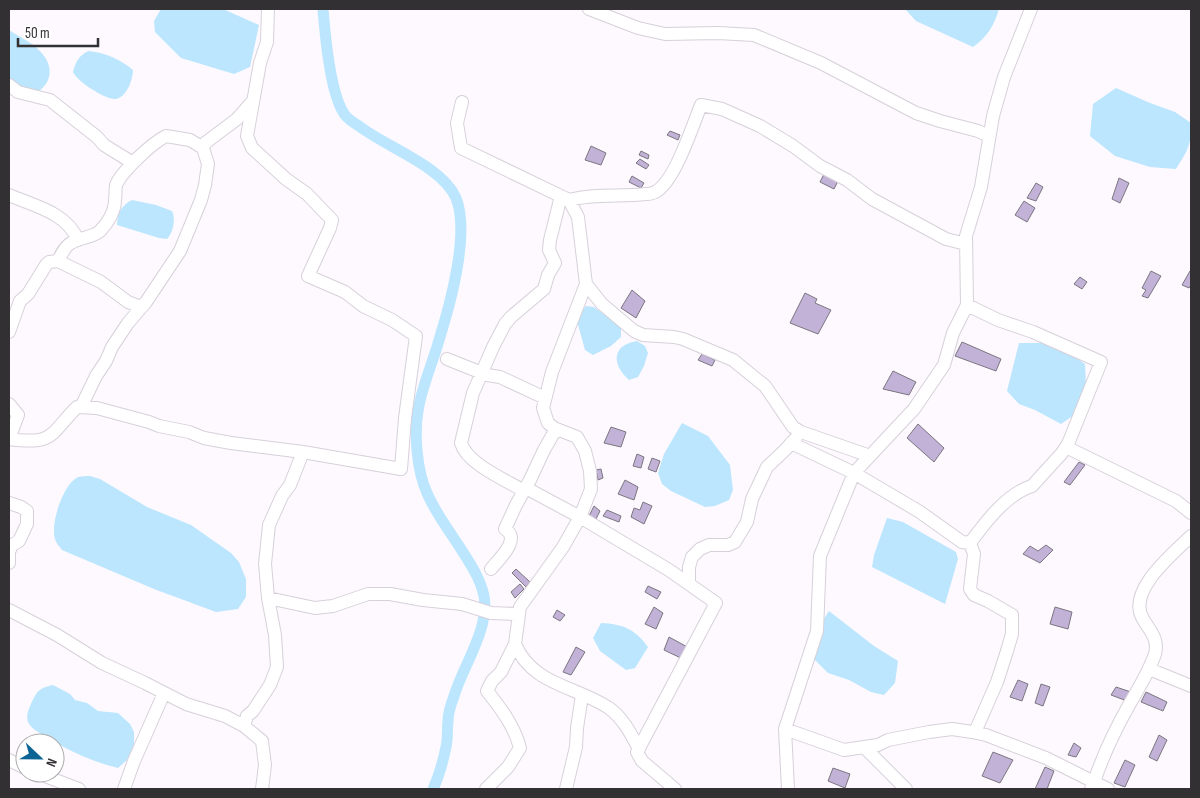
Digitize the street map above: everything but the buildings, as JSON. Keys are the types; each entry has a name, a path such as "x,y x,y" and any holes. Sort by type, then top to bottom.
{"street":[{"path":"9,404 18,415 9,439 32,442 48,437 59,428 77,407 97,408 159,426 189,432 204,438 303,452 401,469 405,418 416,336 392,320 363,306 345,292 308,276 332,220 307,194 286,179 252,148 247,136 260,63 267,42 268,9"},
{"path":"589,9 638,28 665,34 718,33 754,35 821,63 916,113 978,130 989,136"},
{"path":"788,789 785,729 817,630 820,556 854,473 914,409 944,365 953,333 967,305 966,236 980,187 989,136 1004,77 1032,9"},
{"path":"9,85 18,92 50,100 104,145 133,163"},
{"path":"203,148 209,140 237,119 252,102"},
{"path":"462,102 458,123 462,148 565,198 578,217 586,284 552,372 543,408 548,423 556,429 577,437 589,463 591,489 580,517 564,547 520,607 515,644 501,672 486,691 505,714 516,734 520,748 508,767 486,789"},
{"path":"565,198 656,192 668,180 682,154 701,105 722,109 760,126 793,146 820,166 847,180 872,199 946,239 966,244"},
{"path":"58,261 71,243 99,231 109,220 114,209 116,185 133,163 152,145 166,136 190,140 203,148 208,170 203,192 174,261 112,347 81,407"},
{"path":"9,195 46,209 69,226 78,240"},
{"path":"565,198 550,240 549,250 555,263 544,289 505,324 492,346 473,393 461,443 463,449 474,461 525,490 580,517 660,564 716,603 639,749"},
{"path":"9,332 20,301 28,294 49,262 58,261 102,282 128,302 141,307"},
{"path":"586,284 602,304 634,331 644,335 683,339 732,360 765,386 794,427 801,432 870,456"},
{"path":"967,305 998,320 1033,332 1101,362 1066,447 1032,486 1025,488 994,514 980,528 970,543"},
{"path":"446,359 500,378 545,398"},
{"path":"491,569 509,545 511,537 509,532 504,529 556,429"},
{"path":"689,584 689,567 692,557 709,544 728,546 735,542 746,522 752,500 767,467 801,432"},
{"path":"791,444 854,473 920,512 962,542 970,543"},
{"path":"1066,447 1176,501 1191,513"},
{"path":"244,726 247,716 253,711 270,684 277,667 275,635 268,598 265,564 269,525 282,496 290,485 303,452"},
{"path":"9,503 27,511 27,524 19,542 12,545 9,552 9,563"},
{"path":"1093,786 1102,759 1148,669 1157,644 1141,617 1139,598 1152,577 1191,536"},
{"path":"970,543 974,554 970,589 974,595 1012,615 1012,634 1007,651 997,682 975,732"},
{"path":"268,598 315,608 333,606 368,594 390,594 422,600 462,604 491,613 518,614"},
{"path":"9,610 56,635 102,663 145,682 186,704 230,718 244,726 262,742 265,765 262,789"},
{"path":"515,644 528,666 566,689 609,708 617,714 639,749 638,752 642,761 675,789"},
{"path":"1148,669 1191,686"},
{"path":"124,789 134,761 164,693"},
{"path":"566,789 576,746 582,695"},
{"path":"785,729 844,750 944,730 975,732 1046,758 1093,786 1108,789"},
{"path":"864,747 906,789"},
{"path":"63,783 79,789"}],"water":[{"path":"161,9 223,9 259,25 250,67 234,74 181,58 155,32 154,21"},
{"path":"905,9 999,9 989,31 973,47 916,21"},
{"path":"9,30 36,47 48,62 48,80 40,91 33,95 9,79"},
{"path":"89,51 112,57 133,70 129,87 120,98 111,98 99,93 80,80 73,72 78,59"},
{"path":"1116,88 1175,112 1191,123 1188,148 1176,169 1150,167 1115,156 1090,136 1093,104"},
{"path":"132,200 156,205 172,211 174,218 173,226 167,239 117,225 121,210 125,204"},
{"path":"586,306 594,307 621,327 621,337 611,346 593,355 585,350 577,321 580,312"},
{"path":"637,341 645,346 648,353 638,377 629,380 619,368 617,356 623,347"},
{"path":"1019,343 1045,343 1065,350 1085,364 1086,386 1077,413 1061,424 1019,404 1007,391"},
{"path":"682,423 708,436 730,465 733,490 729,500 715,506 705,507 671,491 662,484 658,473 664,454"},
{"path":"90,476 100,479 147,507 191,525 231,553 239,562 246,579 246,597 238,609 216,612 154,589 62,550 54,532 59,505 72,481 78,477"},
{"path":"887,518 903,522 956,552 958,559 945,604 872,567 874,555"},
{"path":"829,611 874,646 898,661 895,683 884,695 871,692 849,680 828,673 814,659 822,622"},
{"path":"601,623 622,626 628,629 648,647 635,668 626,670 600,651 593,638"},
{"path":"53,685 70,694 75,700 87,703 98,711 118,713 130,724 134,732 134,745 127,760 118,768 98,762 65,747 65,733 39,733 33,728 27,720 28,713 35,696 44,687"}],"waterway":[{"path":"323,9 332,79 340,106 345,115 370,134 439,176 456,198 460,213 460,249 457,269 443,325 424,385 417,421 416,442 421,474 427,493 477,576 484,596 485,608 480,634 451,705 445,753 433,789"}]}
